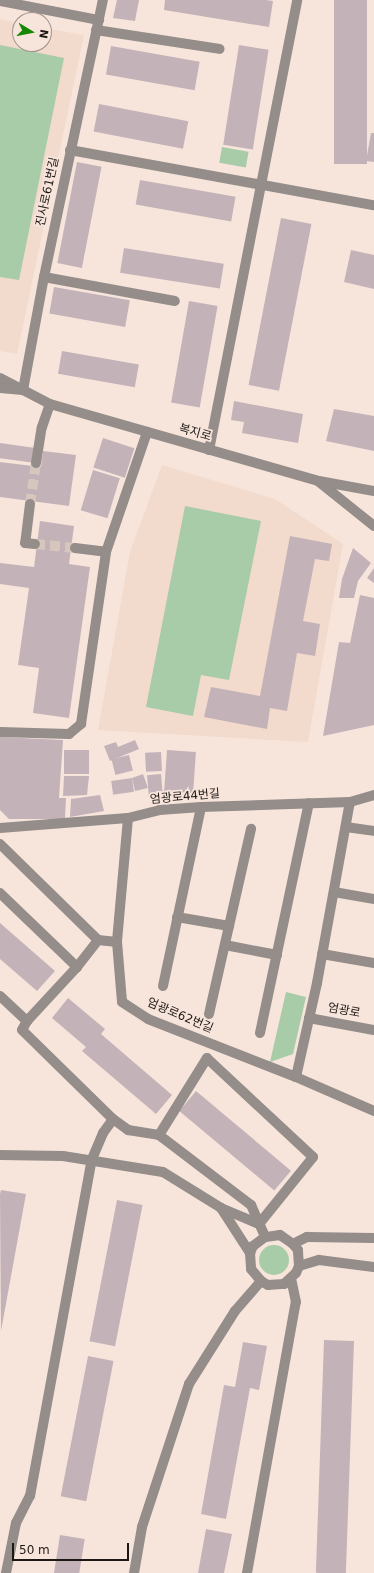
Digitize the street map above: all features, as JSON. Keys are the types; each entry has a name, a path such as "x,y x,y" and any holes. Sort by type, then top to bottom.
{"street":[{"name":"진사로61번길","path":"23,390 70,150 103,0"},
{"path":"209,450 296,0"},
{"path":"0,1 27,3 98,25 220,49"},
{"path":"70,150 261,183 374,205"},
{"path":"44,278 175,300"},
{"name":"복지로","path":"0,378 50,404 318,481 374,526"},
{"path":"0,388 23,390"},
{"path":"36,463 42,427 50,404"},
{"path":"0,732 69,734 81,724 106,552 147,432"},
{"path":"318,481 374,491"},
{"path":"30,504 25,543 35,544"},
{"path":"75,548 106,552"},
{"name":"엄광로44번길","path":"0,828 128,818 159,810 201,807 350,802 374,795"},
{"path":"296,1077 326,936 350,802"},
{"path":"260,1033 309,803"},
{"path":"163,986 201,807"},
{"path":"0,844 98,940 116,942 128,818"},
{"path":"346,827 374,831"},
{"path":"209,1014 251,829"},
{"path":"334,892 374,899"},
{"path":"0,893 77,967"},
{"path":"177,917 229,926"},
{"path":"98,940 77,967 27,1020 22,1030 113,1120 128,1130 159,1135 251,1205 265,1237"},
{"name":"엄광로62번길","path":"116,942 122,1002 148,1019 296,1077 374,1111"},
{"path":"225,945 277,955"},
{"path":"322,954 374,963"},
{"path":"0,996 27,1020"},
{"name":"엄광로","path":"309,1018 374,1030"},
{"path":"159,1135 207,1058 313,1158 260,1224"},
{"path":"6,1573 16,1523 30,1496 92,1159 103,1133 113,1120"},
{"path":"0,1156 63,1156 92,1159 162,1172 221,1208 260,1224"},
{"path":"221,1208 250,1253"},
{"path":"280,1235 294,1244 298,1250 299,1266 291,1280 276,1285 261,1281 251,1269 250,1253 253,1246 265,1237 280,1235"},
{"path":"294,1244 307,1238 374,1238"},
{"path":"299,1266 319,1260 374,1267"},
{"path":"247,1573 296,1302 291,1280"},
{"path":"134,1573 142,1527 189,1384 235,1311 261,1281"}],"shaded area":[{"path":"0,19 12,21 12,52 52,52 52,29 84,35 17,354 0,351"},
{"path":"162,465 275,499 343,544 308,742 98,730 130,552"}],"green space":[{"path":"0,45 12,47 12,52 34,52 64,58 19,280 0,277"},
{"path":"222,147 249,152 246,167 219,163"},
{"path":"185,506 261,521 229,680 201,675 193,716 146,707"},
{"path":"286,992 306,997 293,1054 270,1062"},
{"path":"274,1245 280,1246 288,1254 288,1266 280,1274 274,1275 268,1274 260,1266 259,1260 260,1254 268,1246"}],"building":[{"path":"117,0 139,0 135,21 113,18"},
{"path":"165,0 273,1 269,27 164,10"},
{"path":"334,0 367,0 367,164 334,164"},
{"path":"239,45 269,50 253,149 223,145"},
{"path":"111,46 200,62 195,90 106,75"},
{"path":"99,104 188,121 183,149 94,131"},
{"path":"371,133 374,133 374,162 366,161"},
{"path":"77,162 102,167 82,268 57,263"},
{"path":"140,180 236,197 231,221 136,205"},
{"path":"281,218 311,224 279,391 249,385"},
{"path":"124,248 224,264 220,288 120,273"},
{"path":"351,250 374,255 374,289 344,282"},
{"path":"54,287 130,300 125,327 49,314"},
{"path":"189,301 218,306 200,407 171,402"},
{"path":"62,351 139,365 135,387 58,374"},
{"path":"234,401 303,414 298,443 242,433 244,422 231,420"},
{"path":"334,409 374,416 374,451 326,441"},
{"path":"103,438 134,448 125,478 93,467"},
{"path":"0,443 36,448 34,463 0,458"},
{"path":"43,451 76,455 69,506 0,497 0,462 41,467"},
{"path":"93,470 120,478 107,518 81,510"},
{"path":"40,521 74,526 69,564 90,567 69,718 33,713 39,668 18,665 29,588 0,584 0,563 34,567"},
{"path":"290,536 332,544 329,561 315,559 303,621 320,624 315,656 297,653 287,711 270,708 267,729 204,717 211,687 260,696"},
{"path":"353,548 371,563 358,581 354,598 339,598 342,579"},
{"path":"374,568 374,583 367,578"},
{"path":"360,595 374,598 374,725 323,736 339,642 350,643"},
{"path":"0,737 63,740 59,798 66,798 65,819 9,819 0,810"},
{"path":"135,740 139,749 110,761 104,746 116,742 118,747"},
{"path":"64,750 89,750 89,774 64,774"},
{"path":"167,750 196,752 193,793 164,791"},
{"path":"161,752 162,771 146,772 145,753"},
{"path":"129,755 133,771 115,775 112,759"},
{"path":"143,774 148,788 135,791 132,778"},
{"path":"161,774 163,795 149,796 147,775"},
{"path":"64,776 89,776 87,795 63,796"},
{"path":"132,778 134,792 113,795 111,781"},
{"path":"100,795 104,811 70,817 71,799"},
{"path":"0,923 55,971 37,991 0,959"},
{"path":"68,998 105,1029 101,1034 172,1095 156,1114 82,1051 86,1047 52,1018"},
{"path":"196,1091 291,1171 274,1191 179,1111"},
{"path":"1,1190 26,1194 1,1331 0,1194"},
{"path":"117,1200 143,1205 115,1346 90,1341"},
{"path":"324,1340 354,1341 346,1573 316,1573"},
{"path":"243,1342 267,1346 259,1390 250,1388 226,1519 201,1514 224,1385 235,1387"},
{"path":"88,1356 114,1361 86,1501 61,1496"},
{"path":"206,1529 232,1534 224,1573 198,1573"},
{"path":"60,1535 85,1539 79,1573 54,1573"}],"tunnel":[{"path":"30,504 36,463"},
{"path":"35,544 75,548"}]}
